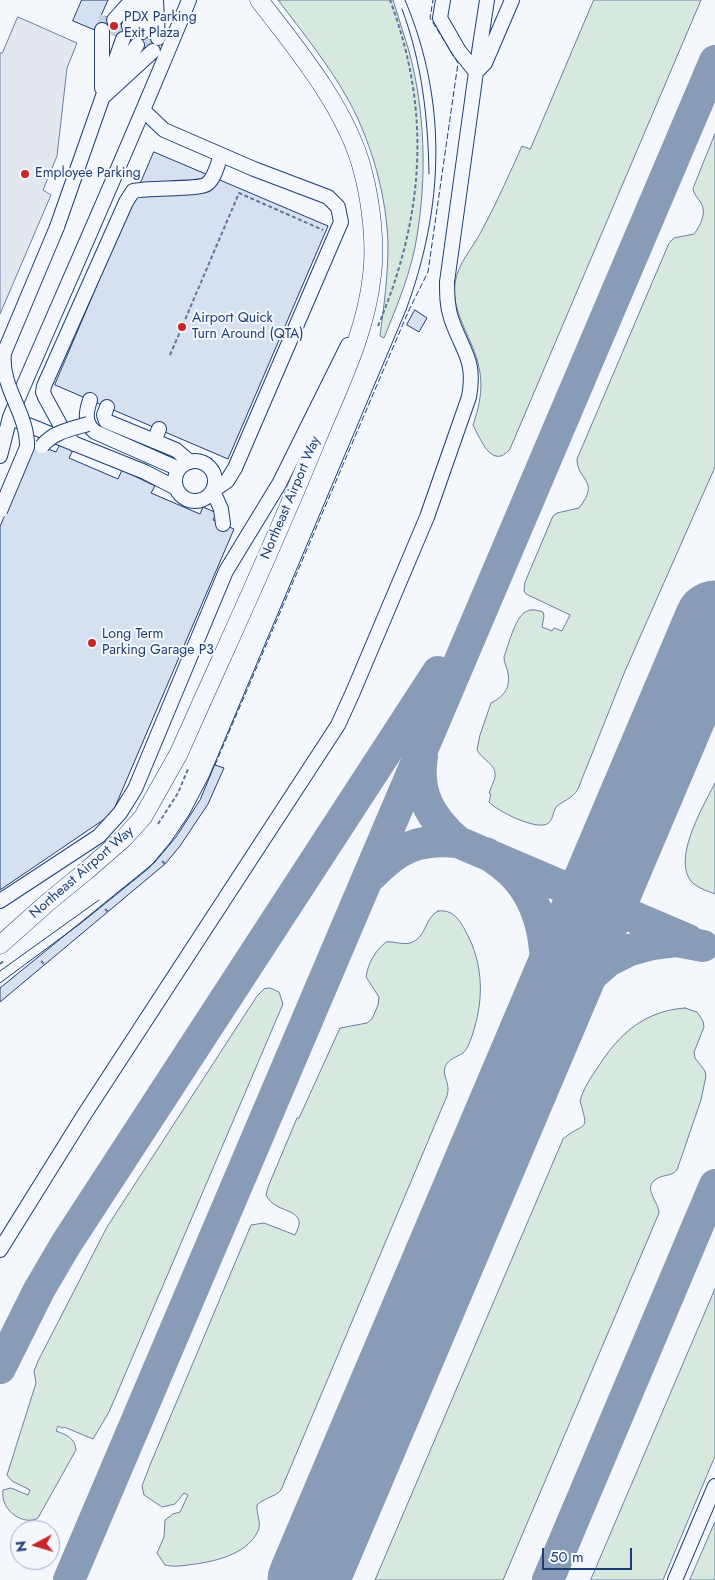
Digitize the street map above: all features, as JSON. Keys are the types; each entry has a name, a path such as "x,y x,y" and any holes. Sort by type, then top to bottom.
{"main road":[{"name":"Northeast Airport Way","path":"0,945 46,903 124,838 144,817 179,753 305,469 347,369 366,309 372,274 371,218 363,172 351,136 333,102 259,0"},
{"path":"0,927 46,903"}],"lane":[{"path":"127,0 129,34"},
{"path":"129,34 132,0"},
{"path":"0,511 26,448 27,438 23,419 2,366 4,353 56,226 102,99 129,34 138,0"},
{"path":"102,99 129,34 149,0"},
{"path":"102,99 129,34 149,0"},
{"path":"28,460 1,451 10,417 144,111 189,0"},
{"path":"443,0 440,18 459,51 476,72"},
{"path":"0,1250 80,1121 338,725 427,517 471,386 468,358 451,318 447,282 486,0"},
{"path":"476,72 485,63 512,0"},
{"path":"107,407 104,415 106,421 157,435 176,450 179,465 175,478 179,494 190,501 203,500 213,490 227,481 235,468 341,222 338,207 328,197 221,155 164,130 144,111"},
{"path":"74,444 63,430 43,392 44,386 100,269 126,202 132,191 142,189 196,188 207,184 214,174 221,155"},
{"path":"0,901 99,836 120,813 135,789 140,760 226,571 279,484 366,309"},
{"path":"90,400 86,414 88,424 95,432 179,465 196,461 208,466 215,477 213,490 221,509 222,524"},
{"path":"10,417 156,477 176,488"},
{"path":"42,446 48,438 56,434 88,424"},
{"path":"675,1580 715,1486"}],"path":[{"path":"170,355 239,193 323,230 341,222"},
{"path":"162,861 165,864"},
{"path":"105,909 108,912"},
{"path":"41,961 45,965"}],"shaded area":[{"path":"278,0 393,0 405,38 414,73 421,120 423,143 422,190 412,262 384,338 380,336 388,245 385,209 377,172 358,119 342,89 316,50"},
{"path":"594,0 701,0 510,449 504,455 492,455 483,444 473,425 481,393 480,373 475,352 456,305 455,283 462,263 487,221 522,146 530,149"},
{"name":"Employee Parking","path":"18,17 77,43 67,68 57,156 43,190 51,195 0,314 0,53 2,53"},
{"path":"715,134 715,467 625,671 578,789 571,797 556,807 549,823 541,825 525,822 493,806 489,802 491,794 489,793 495,779 495,773 492,765 477,750 480,735 491,703 499,698 507,688 509,678 504,657 521,616 526,611 531,610 543,612 542,627 552,631 554,628 562,631 570,615 526,594 524,591 525,582 553,516 557,513 579,508 588,492 588,486 580,472 577,459 669,243 674,238 694,234 700,223 703,207 693,189"},
{"path":"715,783 715,894 701,889 694,884 687,875 685,862 691,834"},
{"path":"438,911 448,912 455,916 464,928 476,957 480,983 479,1010 469,1045 463,1053 446,1064 444,1071 448,1087 447,1096 281,1490 257,1505 259,1528 253,1540 237,1552 218,1560 176,1566 165,1565 157,1553 164,1537 165,1520 173,1514 180,1512 188,1495 184,1493 175,1504 162,1507 144,1495 142,1486 150,1465 251,1225 264,1223 295,1235 299,1226 299,1219 295,1215 271,1202 266,1195 268,1187 297,1118 299,1118 340,1028 367,1023 372,1019 379,997 366,977 368,967 379,949 386,942 410,943 420,937 430,918"},
{"path":"270,988 279,992 283,1004 109,1412 93,1439 58,1426 56,1431 70,1438 76,1450 38,1518 27,1520 20,1518 9,1511 5,1505 3,1490 11,1488 28,1495 30,1490 12,1481 7,1475 36,1383 34,1371 38,1361 107,1227 257,996 264,989"},
{"path":"685,1008 697,1012 703,1021 704,1027 694,1052 695,1058 705,1071 706,1076 701,1100 677,1170 672,1174 658,1178 652,1184 651,1191 659,1213 503,1580 375,1580 563,1139 585,1123 580,1101 583,1092 606,1055 634,1026 657,1014"},
{"path":"715,1289 715,1456 663,1580 591,1580"},
{"path":"715,1522 715,1580 690,1580"}],"building":[{"name":"PDX Parking Exit Plaza","path":"82,0 108,0 100,18 103,19 104,16 160,39 155,52 100,29 102,25 98,24 95,30 73,21"},
{"name":"Airport Quick Turn Around (QTA)","path":"154,152 328,226 228,459 55,385"},
{"path":"415,310 427,318 419,332 407,325"},
{"name":"Long Term Parking Garage P3","path":"35,444 56,452 60,444 73,450 69,458 118,479 122,470 155,486 151,493 200,514 203,507 217,513 213,520 234,529 112,814 0,890 0,527"},
{"path":"215,765 224,768 208,804 180,846 165,864 0,1002 0,988 155,862 176,837 200,800"}],"taxiway":[{"path":"69,1580 715,61"},
{"path":"0,1368 39,1290 66,1244 438,672"},
{"path":"422,756 421,782 427,804 440,824 458,842"},
{"path":"371,876 390,858 410,847 431,842 458,842 688,940"},
{"path":"486,853 509,870 526,890 539,919 543,935 546,968 545,984 530,1056 561,1010 583,983 608,961 630,950 652,944 676,941 703,946"},
{"path":"548,1580 715,1185"},
{"path":"295,1580 331,1525"}],"runway":[{"path":"308,1580 715,621"}],"tunnel":[{"path":"102,30 107,17"},
{"path":"116,36 121,23"},
{"path":"131,42 136,29"},
{"path":"145,48 150,35"}],"tram line":[{"path":"0,983 81,923 149,868 170,843 189,815 209,777 406,310 419,271 428,232 434,194 436,155 429,77 419,38 405,0"},
{"path":"402,9 415,50 423,90 429,174"},
{"path":"0,971 99,900"}],"fence":[{"path":"215,765 409,310 428,272 458,63 430,18 433,0"}],"place":[{"name":"PDX Parking Exit Plaza","path":"114,26"},
{"name":"Employee Parking","path":"25,174"},
{"name":"Airport Quick Turn Around (QTA)","path":"182,327"},
{"name":"Long Term Parking Garage P3","path":"92,643"}]}
